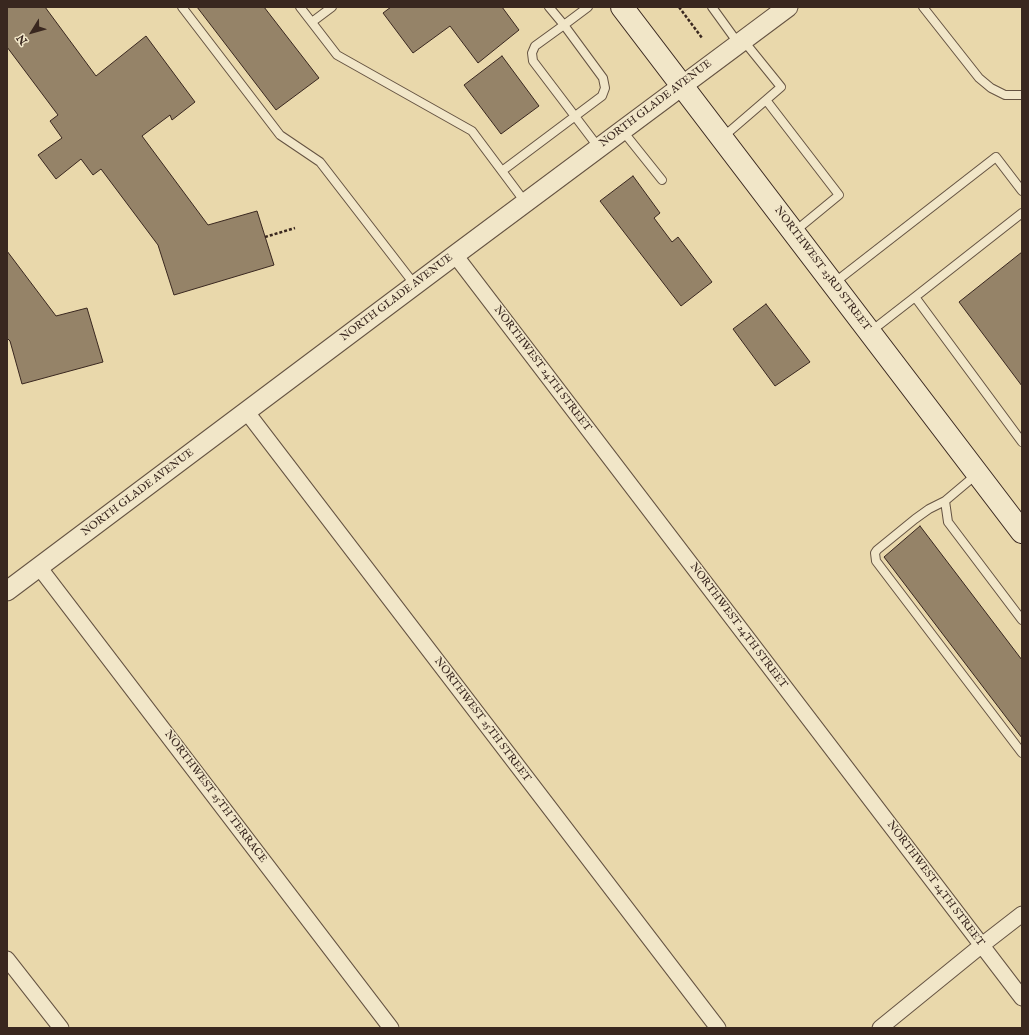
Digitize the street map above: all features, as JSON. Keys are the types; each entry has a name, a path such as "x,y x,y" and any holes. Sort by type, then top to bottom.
{"main road":[{"name":"NORTHWEST 23RD STREET","path":"622,7 1022,531"}],"street":[{"name":"NORTH GLADE AVENUE","path":"7,591 786,8"},
{"name":"NORTHWEST 24TH STREET","path":"455,255 1022,998"},
{"name":"NORTHWEST 25TH STREET","path":"246,411 718,1028"},
{"name":"NORTHWEST 25TH TERRACE","path":"39,567 391,1028"},
{"path":"880,1028 1022,914"},
{"path":"7,959 61,1028"}],"lane":[{"path":"182,7 280,135 320,162 415,285"},
{"path":"300,7 337,55 472,130 526,202"},
{"path":"312,22 332,7"},
{"path":"502,171 602,96 605,88 603,78 549,7"},
{"path":"588,7 535,46 532,53 533,60 599,148"},
{"path":"712,7 781,87 721,138"},
{"path":"923,7 979,78 991,88 1005,95 1022,95"},
{"path":"766,100 839,195 793,232"},
{"path":"622,130 662,180"},
{"path":"833,284 996,157 1022,191"},
{"path":"870,332 1022,213"},
{"path":"915,297 1022,442"},
{"path":"978,473 945,501 916,519 877,550 875,553 876,561 1022,753"},
{"path":"945,501 948,522 1022,620"}],"path":[{"path":"679,7 702,38"},
{"path":"265,237 295,228"}],"building":[{"path":"7,7 45,7 96,76 146,36 195,102 172,120 170,115 142,136 208,225 257,211 274,265 174,295 158,245 101,169 93,175 81,159 56,179 38,155 62,138 50,121 58,115 7,47"},
{"path":"197,7 264,7 319,78 276,110"},
{"path":"391,7 502,7 519,30 478,63 450,26 413,53 383,13"},
{"path":"502,56 539,106 501,134 464,85"},
{"path":"633,176 660,213 654,218 672,242 678,237 712,282 681,306 600,201"},
{"path":"7,251 56,316 87,308 103,362 22,384 10,341 7,338"},
{"path":"1022,252 1022,386 959,302"},
{"path":"766,304 810,362 775,386 733,329"},
{"path":"920,526 1022,660 1022,738 884,557"}]}
